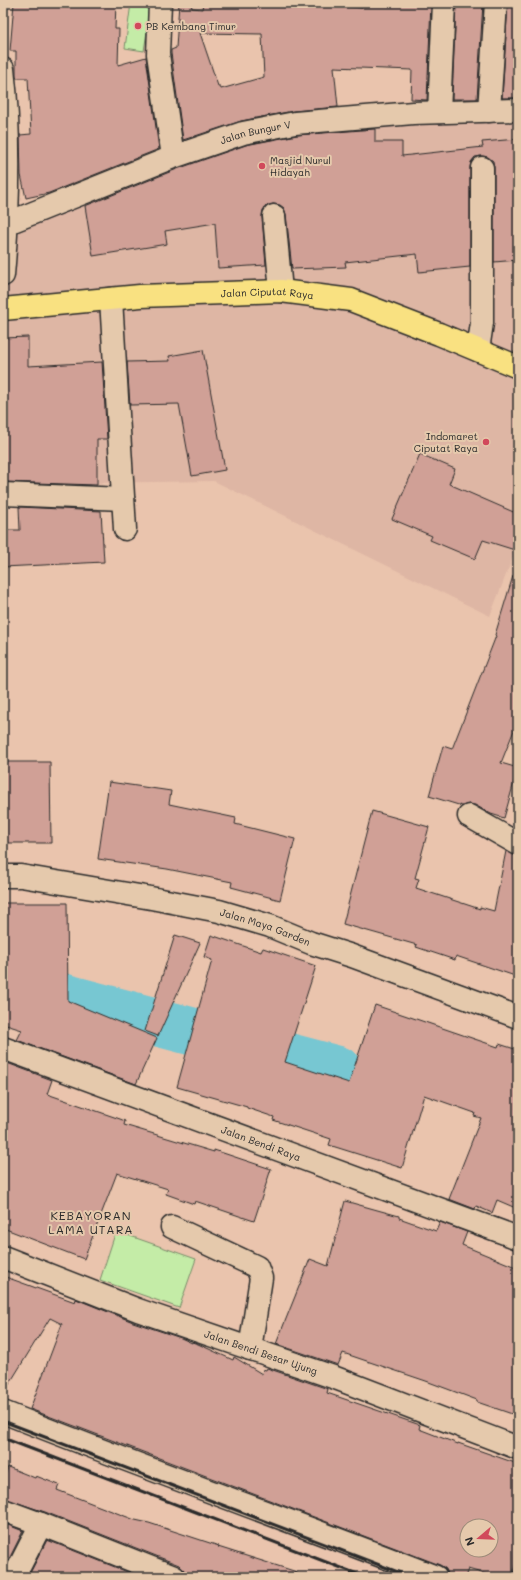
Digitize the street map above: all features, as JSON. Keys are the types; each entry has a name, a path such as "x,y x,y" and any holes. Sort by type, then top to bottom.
{"main road":[{"name":"Jalan Ciputat Raya","path":"3,309 140,296 280,291 351,300 518,367"}],"street":[{"path":"160,3 158,54 173,157"},
{"path":"439,112 444,3"},
{"path":"489,111 496,3"},
{"path":"3,69 7,100 8,223 3,275"},
{"name":"Jalan Bungur V","path":"8,223 173,157 243,133 286,125 439,112 518,110"},
{"path":"478,350 482,323 482,168"},
{"path":"274,216 280,291"},
{"path":"111,299 125,529"},
{"path":"3,494 123,499"},
{"path":"469,816 518,844"},
{"name":"Jalan Maya Garden","path":"3,876 21,876 219,911 270,926 312,943 367,961 518,1017"},
{"name":"Jalan Bendi Raya","path":"3,1048 518,1238"},
{"path":"172,1227 257,1267 261,1278 250,1349"},
{"name":"Jalan Bendi Besar Ujung","path":"3,1257 138,1310 333,1377 518,1448"},
{"path":"3,1412 436,1577"},
{"path":"3,1510 174,1577"},
{"path":"14,1577 41,1524"}],"shaded area":[{"path":"518,114 518,544 490,616 214,481 92,483 3,437 3,232 187,139 317,116"}],"green space":[{"name":"PB Kembang Timur","path":"131,3 151,5 144,51 125,48"},
{"path":"116,1231 196,1259 179,1308 100,1280"}],"building":[{"path":"14,3 116,3 115,29 119,29 118,65 146,57 159,149 49,193 26,198 21,175 20,135 31,134 28,78 16,78 16,51 10,51"},
{"path":"179,3 191,3 192,8 202,9 203,3 302,3 362,8 363,3 431,3 427,100 411,99 412,70 334,67 338,107 293,111 241,121 183,140 171,53 171,50 176,48","holes":["200,33 262,34 264,77 221,89 220,86 218,86"]},
{"path":"456,3 483,3 477,99 452,99"},
{"path":"508,3 518,3 517,98 502,98"},
{"path":"375,129 375,142 402,142 402,156 483,147 482,142 518,139 518,260 494,262 494,168 493,161 488,157 482,156 475,157 471,162 470,168 470,267 419,272 417,254 345,262 346,267 292,269 286,214 284,208 280,205 273,204 266,206 263,210 262,217 266,265 218,268 215,223 165,231 167,244 93,256 85,206 177,169 246,145 297,135"},
{"path":"28,337 28,366 102,362 107,439 97,439 97,485 3,482 3,338"},
{"path":"203,350 225,470 192,476 179,404 130,405 127,362 170,361 169,356"},
{"path":"420,454 455,469 449,484 518,514 518,551 483,540 475,559 430,540 432,536 392,519"},
{"path":"19,507 101,511 104,562 3,567 3,530 20,530"},
{"path":"513,576 518,577 518,720 501,763 518,768 504,818 491,814 475,805 469,804 462,806 429,796 443,746 452,749 496,636 495,635"},
{"path":"3,762 50,762 51,843 3,843"},
{"path":"109,782 171,791 169,804 236,818 235,824 295,839 280,900 231,887 232,882 167,869 98,859"},
{"path":"372,811 429,827 415,878 419,879 416,888 480,909 480,907 494,911 506,851 518,856 518,977 456,956 455,960 416,947 417,945 343,924"},
{"path":"3,903 67,903 68,1001 157,1038 136,1084 17,1040 22,1030 3,1024"},
{"path":"175,935 200,943 158,1036 145,1031"},
{"path":"211,935 261,952 263,948 316,966 285,1062 349,1083 375,1005 498,1047 499,1044 518,1050 518,1209 497,1200 492,1213 476,1206 475,1209 449,1199 481,1118 474,1116 475,1113 424,1095 402,1168 329,1145 331,1139 273,1120 274,1117 247,1107 177,1087 212,960 204,957"},
{"path":"7,1063 52,1080 47,1094 125,1121 124,1125 214,1152 214,1150 271,1169 254,1221 195,1201 194,1204 166,1194 168,1189 117,1173 84,1259 3,1228 3,1074"},
{"path":"345,1201 399,1216 399,1218 436,1231 440,1222 467,1232 462,1245 518,1268 518,1416 477,1402 477,1400 426,1381 343,1353 338,1365 276,1344 310,1259 328,1266"},
{"path":"3,1276 75,1302 76,1299 133,1322 198,1344 233,1360 234,1357 262,1374 263,1369 266,1370 267,1368 328,1389 327,1393 420,1425 419,1429 518,1464 518,1555 512,1577 495,1577 468,1569 465,1577 449,1577 446,1569 440,1565 30,1409 62,1324 50,1318 3,1394"},
{"path":"8,1467 35,1478 36,1476 59,1485 57,1490 135,1520 149,1523 297,1572 296,1577 186,1577 184,1570 179,1565 45,1512 3,1498 3,1481"},
{"path":"3,1523 23,1531 3,1571"},
{"path":"47,1540 140,1577 28,1577"}],"waterway":[{"path":"3,988 58,996 338,1070"}],"railway":[{"path":"3,1421 411,1577"},
{"path":"3,1438 365,1577"}],"place":[{"name":"PB Kembang Timur","path":"138,26"},
{"name":"Masjid Nurul Hidayah","path":"262,166"},
{"name":"Indomaret Ciputat Raya","path":"486,442"}],"district":[{"name":"KEBAYORAN LAMA UTARA","path":"91,1223"}]}
